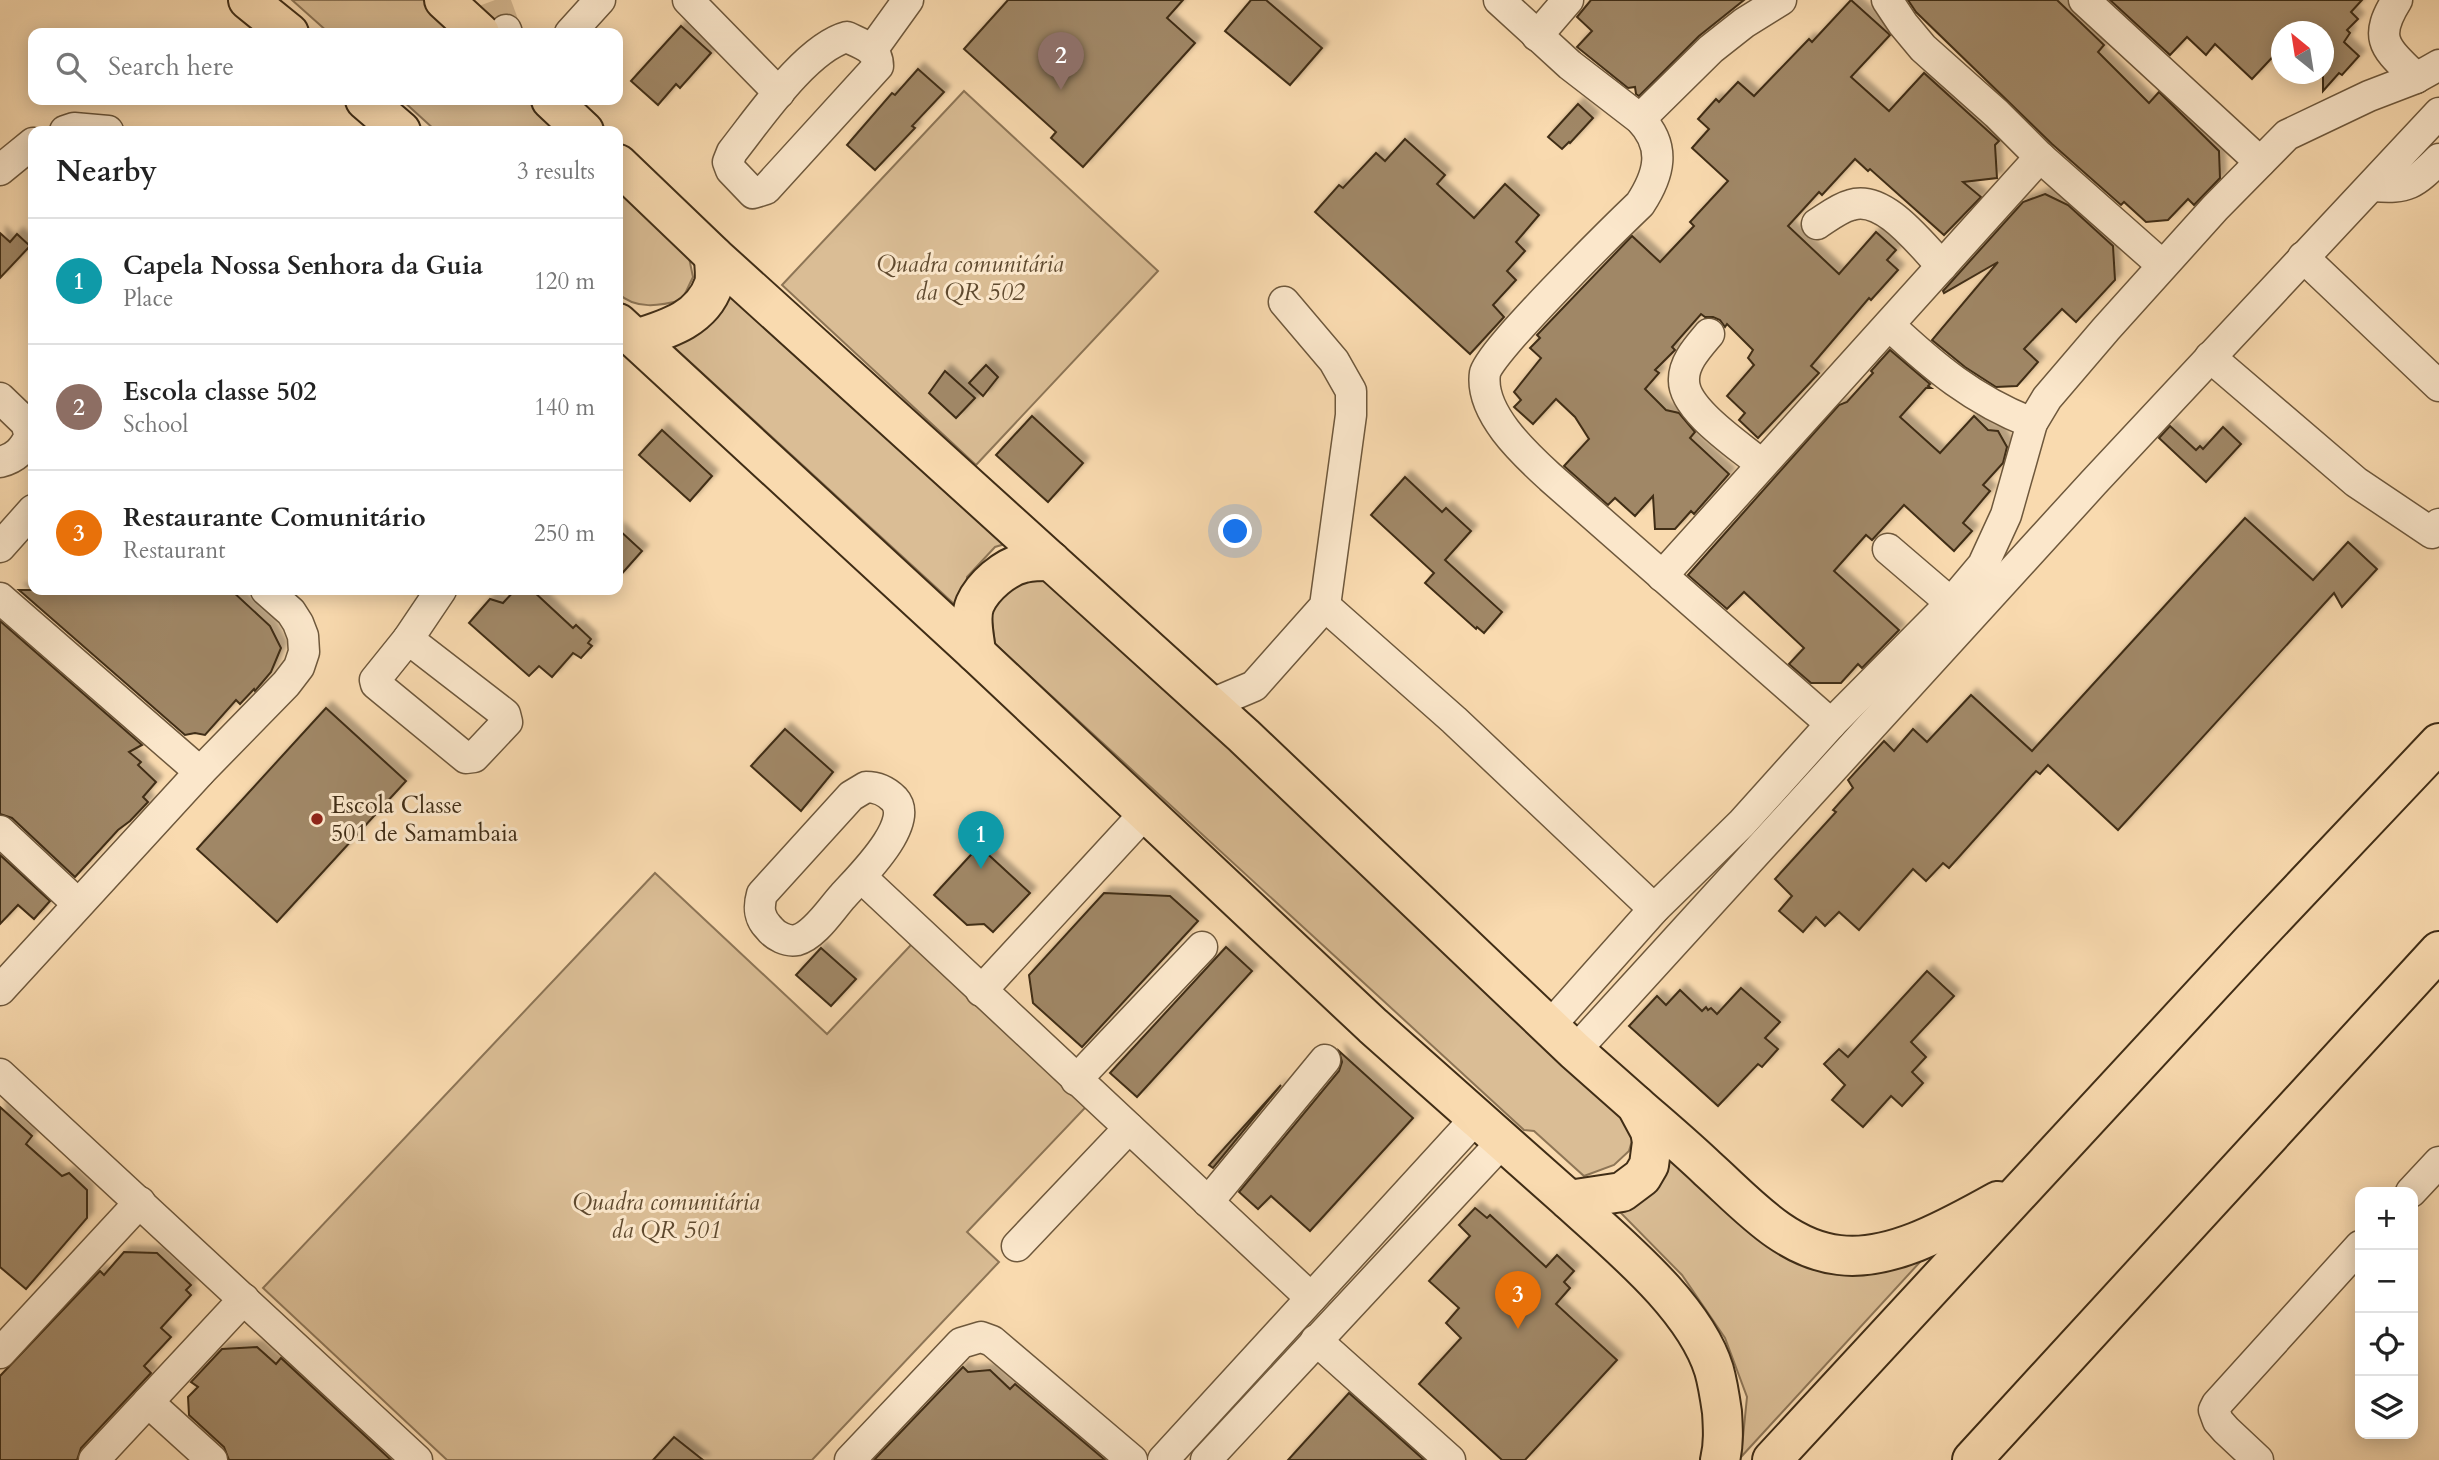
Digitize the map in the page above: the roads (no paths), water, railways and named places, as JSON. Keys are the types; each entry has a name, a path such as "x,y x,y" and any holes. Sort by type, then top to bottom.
{"main road":[{"path":"248,0 283,28"},
{"path":"444,0 491,28"},
{"path":"371,105 395,126"},
{"path":"556,105 579,126"},
{"path":"623,169 714,257 1244,736 1562,1039 1763,1219 1790,1238 1829,1253 1841,1256 1872,1254 1909,1244 1957,1223 2025,1186"},
{"path":"627,331 676,327 694,313 715,282 714,257"},
{"path":"627,331 1146,811 1373,1026 1569,1200 1661,1289 1683,1313 1714,1368 1720,1395 1723,1449 1720,1460"},
{"path":"976,653 973,627 975,605 987,587 1008,568 1025,562 1051,561"},
{"path":"1772,1460 2439,743"},
{"path":"1972,1460 2437,954"},
{"path":"1569,1200 1622,1192 1642,1177 1649,1165 1652,1142 1650,1131 1636,1105"}],"street":[{"path":"575,28 600,0"},
{"path":"688,0 779,93"},
{"path":"872,50 908,0"},
{"path":"1499,0 1537,36 1619,105 1640,119 1647,127 1658,157 1651,187 1640,204 1539,308 1495,356 1485,372 1487,393 1497,419 1516,446 1831,724"},
{"path":"1537,36 1568,0"},
{"path":"1640,119 1711,49 1744,23 1781,0"},
{"path":"1887,0 1923,48 2162,265"},
{"path":"2084,0 2260,162"},
{"path":"2397,0 2383,27 2383,37 2396,58 2427,71"},
{"path":"847,37 872,50 878,59 878,66 766,188 753,193 731,170 728,162 732,152 779,93 814,55 838,40 847,37"},
{"path":"1562,1039 1654,909 1742,823 1831,724 1951,603 1983,565 2006,515 2032,423 2070,370 2162,265 2287,135 2427,71"},
{"path":"1562,1039 2373,186 2439,113"},
{"path":"0,170 28,147"},
{"path":"1661,576 2040,157"},
{"path":"2373,186 2396,188 2408,185 2439,159"},
{"path":"1818,224 1848,205 1860,202 1873,205 1895,219 1942,266"},
{"path":"2303,257 2439,386"},
{"path":"1209,705 1254,686 1325,606 1351,415 1351,391 1334,361 1284,302"},
{"path":"1888,325 1952,381 2006,413 2032,423"},
{"path":"1709,334 1693,353 1687,366 1683,380 1686,394 1701,413 1761,464"},
{"path":"2210,357 2356,482 2432,533 2439,524"},
{"path":"0,398 26,423 28,430"},
{"path":"0,462 23,450 28,440"},
{"path":"0,547 28,516"},
{"path":"1888,549 1951,603"},
{"path":"0,990 11,960 78,904 299,667 304,652 303,636 291,612 272,595"},
{"path":"408,639 439,595"},
{"path":"0,598 200,772"},
{"path":"1325,606 1454,720 1654,909"},
{"path":"1244,736 1254,686"},
{"path":"866,787 878,787 892,796 900,806 900,817 896,831 861,877 809,933 796,940 784,939 770,930 761,916 758,906 762,894 806,845 851,796 866,787"},
{"path":"981,991 1146,811"},
{"path":"0,831 78,904"},
{"path":"861,877 1311,1298"},
{"path":"1076,1080 1202,947"},
{"path":"1208,1202 1325,1060"},
{"path":"0,1074 417,1460"},
{"path":"1017,1246 1129,1128"},
{"path":"1163,1460 1311,1298 1490,1129"},
{"path":"1206,1460 1316,1340 1490,1129"},
{"path":"2415,1187 2439,1161"},
{"path":"5,1338 140,1202"},
{"path":"2258,1460 2218,1421 2214,1410 2356,1250"},
{"path":"94,1460 244,1299"},
{"path":"850,1460 961,1343 981,1337 992,1341 1132,1460"},
{"path":"1316,1340 1451,1460"},
{"path":"1217,1400 1241,1420"},
{"path":"148,1402 212,1460"}],"tunnel":[{"path":"495,0 505,28"}],"place":[{"name":"Escola classe 502","path":"1061,90"},
{"name":"Escola Classe 501 de Samambaia","path":"317,819"},
{"name":"Capela Nossa Senhora da Guia","path":"981,869"},
{"name":"Restaurante Comunitário","path":"1518,1329"}],"park label":[{"name":"Quadra comunitária da QR 502","path":"970,278"},
{"name":"Quadra comunitária da QR 501","path":"666,1216"}]}
